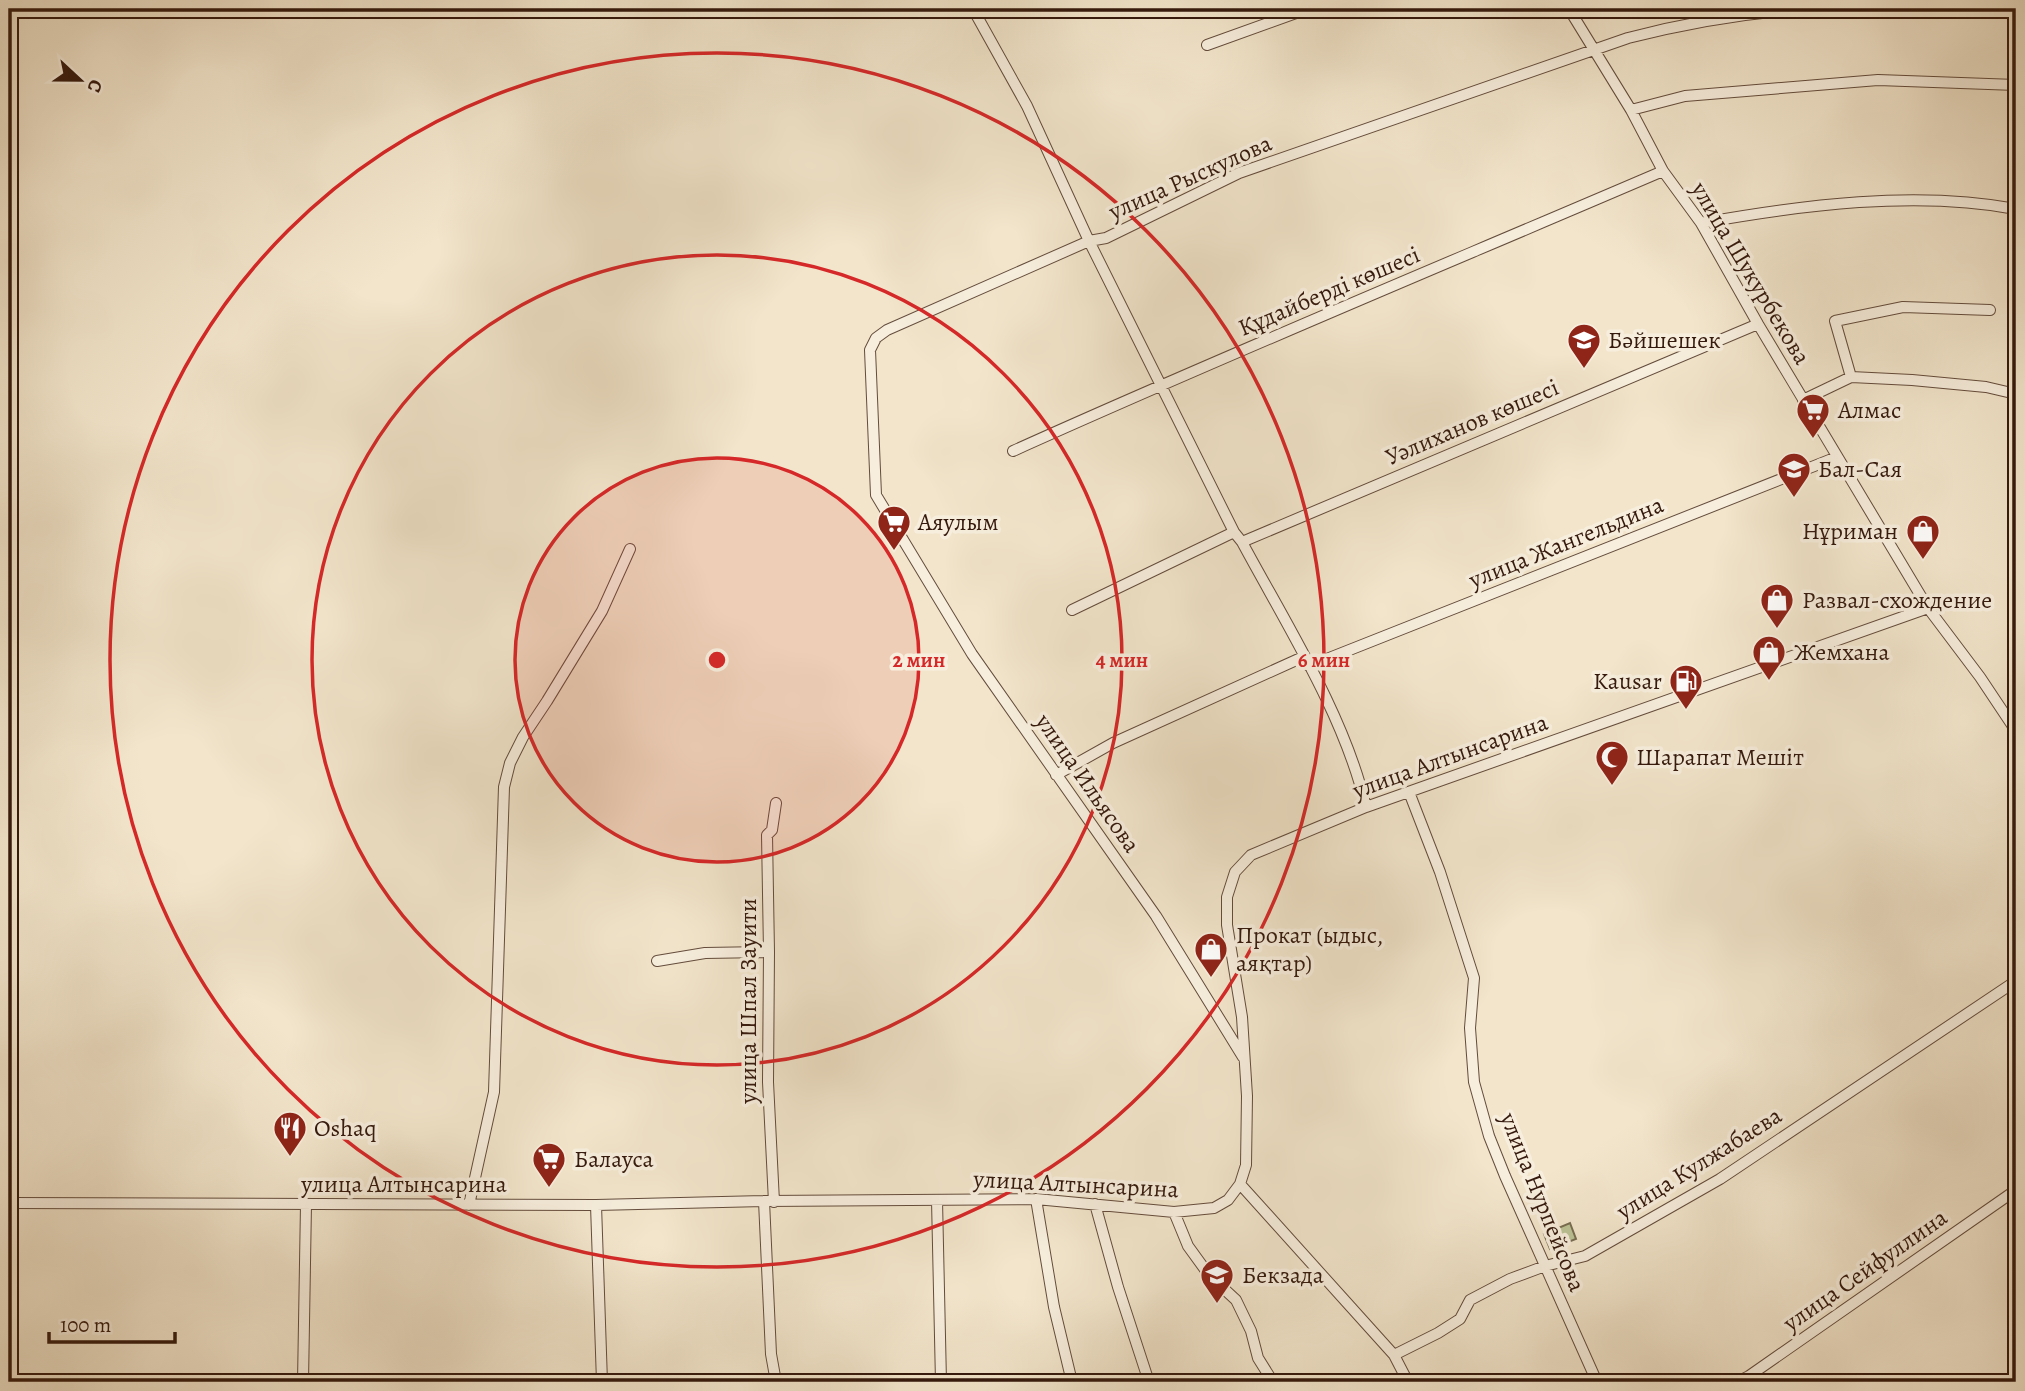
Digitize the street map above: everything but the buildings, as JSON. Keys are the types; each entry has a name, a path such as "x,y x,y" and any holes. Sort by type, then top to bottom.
{"street":[{"path":"973,9 1027,106 1089,241 1234,532 1309,666 1359,775 1366,807"},
{"path":"1207,45 1307,9"},
{"name":"улица Шукурбекова","path":"1569,9 1631,110 1663,171 1701,223 1758,324 1928,608 1980,677 2016,731"},
{"name":"улица Рыскулова","path":"896,531 876,495 870,350 876,338 887,330 1089,241 1106,238 1239,173 1628,38 1759,12 1803,9"},
{"path":"1631,110 1685,96 1878,80 2016,85"},
{"name":"Құдайберді көшесі","path":"1013,451 1160,384 1237,354 1663,171"},
{"path":"1701,223 1752,214 1909,199 1980,202 2016,209"},
{"path":"1852,377 1835,321 1903,307 1990,310"},
{"name":"Уәлиханов көшесі","path":"1242,542 1758,324"},
{"path":"1803,400 1852,377 1986,387 2016,394"},
{"name":"улица Жангельдина","path":"1309,666 1837,457"},
{"name":"улица Ильясова","path":"896,531 972,654 1154,914 1244,1059"},
{"path":"1072,610 1234,532"},
{"path":"469,1205 494,1092 504,787 510,763 523,737 602,611 629,549"},
{"name":"улица Алтынсарина","path":"9,1203 596,1205 1036,1199 1174,1212 1214,1208 1228,1199 1240,1184 1246,1165 1247,1096 1242,1017 1227,925 1227,897 1235,872 1251,855 1366,807 1928,608"},
{"path":"1056,775 1113,743 1303,657"},
{"name":"улица Нурпейсова","path":"1409,792 1440,872 1475,978 1470,1028 1475,1082 1489,1136 1597,1382"},
{"name":"улица Шпал Зауити","path":"776,803 772,830 767,835 771,1354 776,1382"},
{"path":"657,961 705,953 769,952"},
{"name":"улица Кулжабаева","path":"1394,1355 1460,1319 1470,1300 1510,1279 1545,1265 1585,1256 1720,1179 2016,981"},
{"path":"1240,1184 1394,1355 1409,1382"},
{"name":"улица Сейфуллина","path":"1737,1382 2016,1190"},
{"path":"1036,1199 1054,1307 1072,1382"},
{"path":"937,1200 941,1382"},
{"path":"303,1382 306,1204"},
{"path":"1095,1204 1149,1382"},
{"path":"596,1205 602,1382"},
{"path":"1174,1212 1188,1247 1209,1275 1236,1300 1251,1331 1258,1358 1273,1382"}],"green space":[{"path":"1570,1223 1576,1239 1550,1249 1544,1234"}],"place":[{"name":"Бәйшешек","path":"1584,370"},
{"name":"Алмас","path":"1813,440"},
{"name":"Бал-Сая","path":"1794,499"},
{"name":"Аяулым","path":"894,552"},
{"name":"Нұриман","path":"1923,561"},
{"name":"Развал-схождение","path":"1777,630"},
{"name":"Жемхана","path":"1769,682"},
{"name":"Kausar","path":"1686,711"},
{"name":"Шарапат Мешіт","path":"1612,787"},
{"name":"Прокат (ыдыс, аяқтар)","path":"1211,979"},
{"name":"Oshaq","path":"290,1158"},
{"name":"Балауса","path":"549,1189"},
{"name":"Бекзада","path":"1217,1305"}]}
